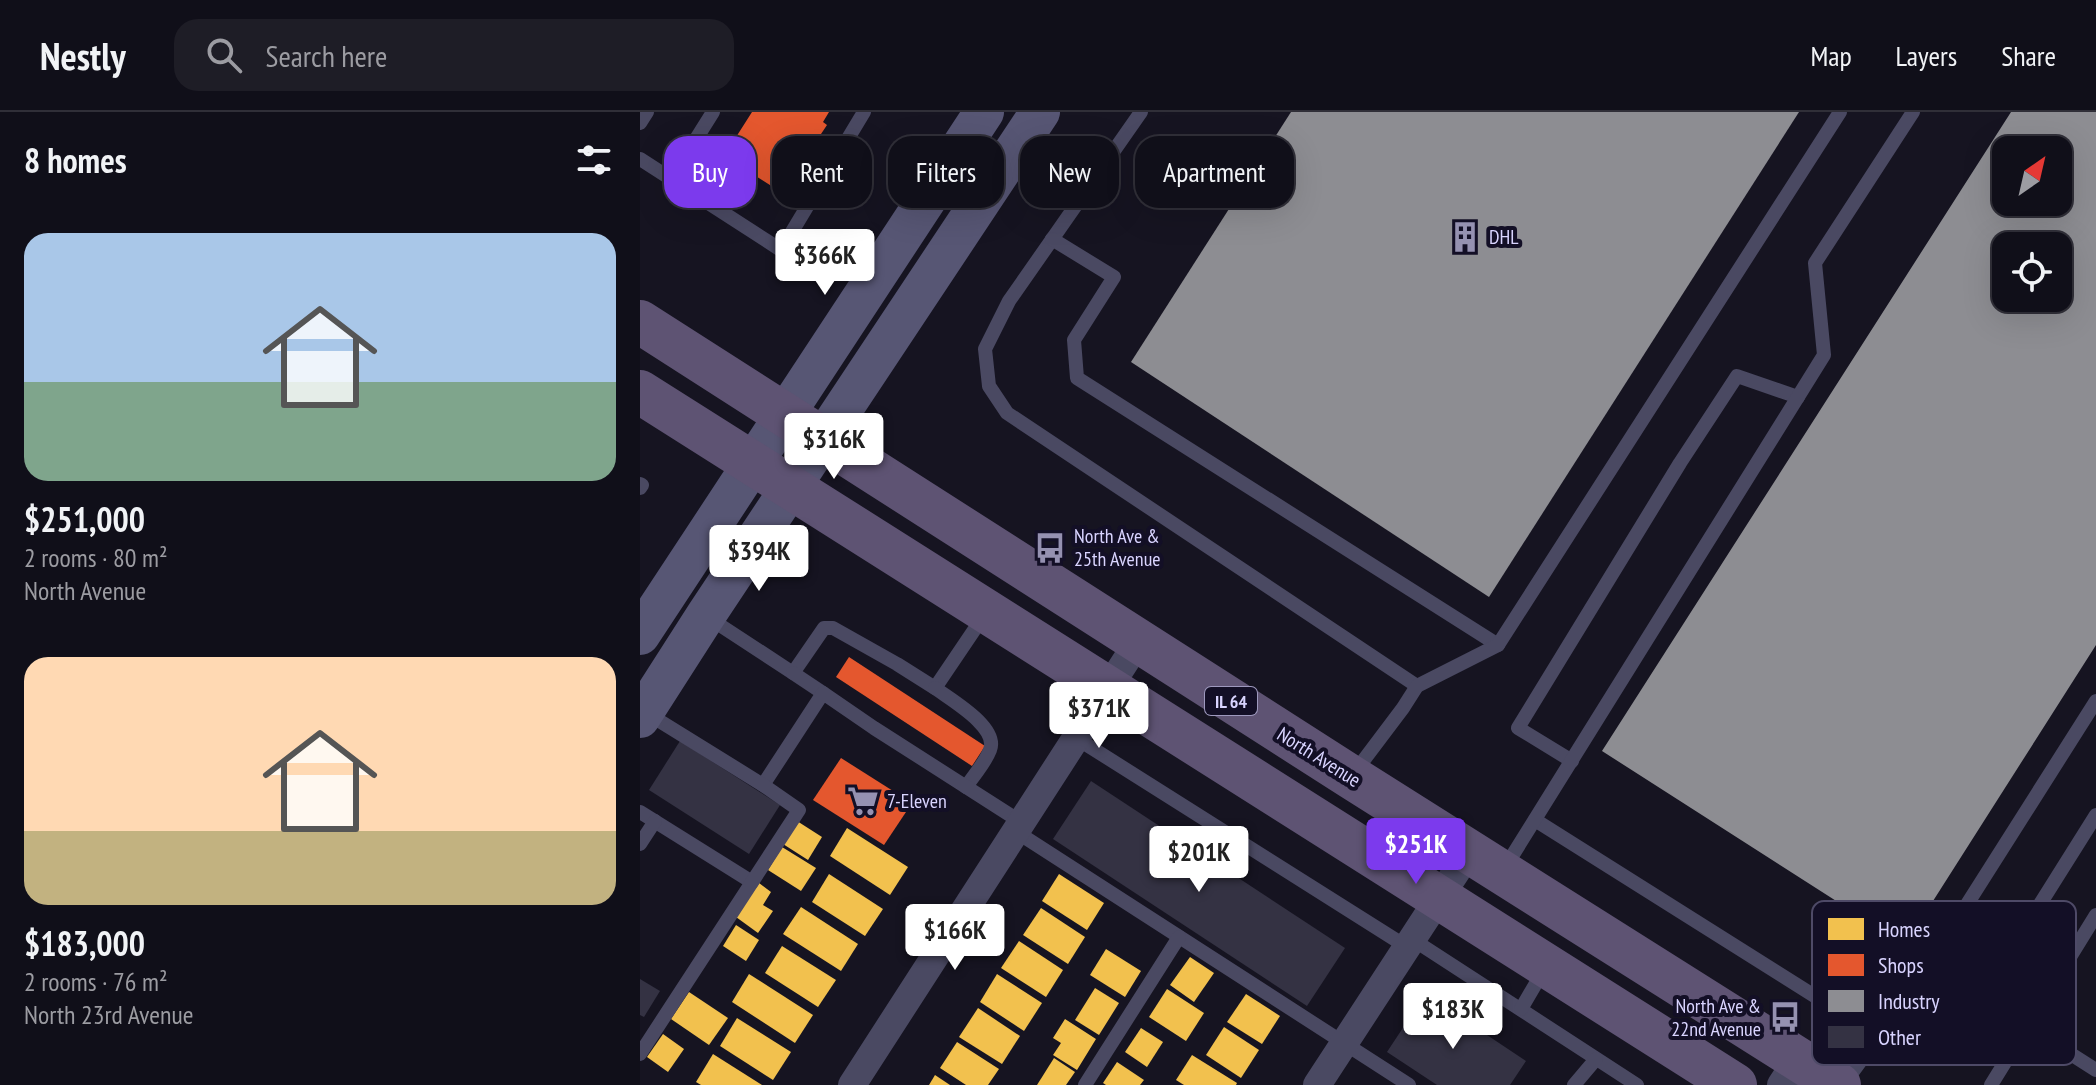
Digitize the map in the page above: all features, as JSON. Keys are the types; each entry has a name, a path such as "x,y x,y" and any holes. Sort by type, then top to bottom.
{"main road":[{"path":"642,715 1040,112"},
{"path":"640,635 977,115"},
{"name":"North Avenue","path":"640,322 1485,863 1789,1072 1841,1085"},
{"name":"IL 64","path":"640,392 1735,1085"}],"street":[{"path":"852,1085 1138,642"},
{"path":"1317,1085 1440,897 1485,863"}],"lane":[{"path":"640,123 647,112"},
{"path":"698,136 713,112"},
{"path":"716,208 781,250 864,112"},
{"path":"1141,112 1009,301 985,349 989,386 1007,413 1417,686"},
{"path":"1351,777 1417,686 1498,645 1840,112"},
{"path":"1485,863 1535,820 1824,355 1815,263 1913,112"},
{"path":"640,159 664,174"},
{"path":"1052,239 1114,277 1074,340 1077,378 1498,645"},
{"path":"1572,761 1518,728 1680,463 1737,376 1798,397"},
{"path":"935,688 987,610"},
{"path":"706,615 966,787 1179,937 1409,1085"},
{"path":"793,673 824,628 833,628 935,688 985,727 992,739 990,750 966,787"},
{"path":"763,785 823,693"},
{"path":"1969,901 2096,701"},
{"path":"642,715 763,785 799,810 642,1048"},
{"path":"1076,738 1521,1009 1637,1085"},
{"path":"640,812 752,882"},
{"path":"2042,901 2096,815"},
{"path":"1535,820 1812,994"},
{"path":"640,844 655,821"},
{"path":"2076,947 2096,915"},
{"path":"1085,1085 1179,937"},
{"path":"1521,1009 1547,965"},
{"path":"2076,1057 2096,1070"},
{"path":"1574,1085 1596,1059"},
{"path":"1841,1085 1856,1065"},
{"path":"1991,1085 2003,1065"}],"building: Homes":[{"path":"797,821 822,837 808,860 783,844"},
{"path":"847,828 908,867 890,895 830,856"},
{"path":"782,847 816,868 801,891 768,870"},
{"path":"829,874 883,909 865,936 812,902"},
{"path":"1059,874 1104,903 1087,930 1042,901"},
{"path":"759,883 771,892 763,905 773,911 758,933 736,917"},
{"path":"801,907 858,944 841,971 783,934"},
{"path":"1041,908 1085,937 1068,964 1023,935"},
{"path":"736,925 759,940 746,961 723,946"},
{"path":"1019,941 1063,970 1046,997 1001,968"},
{"path":"782,946 836,980 818,1007 765,973"},
{"path":"1106,949 1141,971 1125,997 1090,975"},
{"path":"1190,957 1214,973 1194,1002 1170,985"},
{"path":"749,974 813,1015 795,1043 732,1002"},
{"path":"997,974 1042,1003 1024,1031 980,1002"},
{"path":"1095,988 1119,1003 1099,1035 1075,1020"},
{"path":"1167,989 1204,1013 1186,1041 1149,1017"},
{"path":"689,992 728,1018 709,1045 671,1019"},
{"path":"1246,994 1280,1016 1262,1044 1227,1022"},
{"path":"978,1008 1020,1036 1002,1064 959,1037"},
{"path":"737,1018 791,1052 773,1080 720,1046"},
{"path":"1065,1019 1096,1039 1077,1070 1053,1055 1061,1043 1053,1038"},
{"path":"1224,1027 1259,1050 1241,1078 1206,1055"},
{"path":"1141,1028 1163,1042 1147,1067 1125,1052"},
{"path":"663,1034 684,1049 668,1072 647,1057"},
{"path":"957,1042 999,1069 988,1085 966,1085 940,1068"},
{"path":"713,1054 762,1085 701,1085 696,1082"},
{"path":"1192,1055 1236,1085 1184,1085 1176,1080"},
{"path":"1054,1058 1075,1072 1066,1085 1037,1085"},
{"path":"1117,1062 1144,1080 1140,1085 1103,1083"},
{"path":"935,1075 950,1085 929,1085"}],"building: Shops":[{"path":"752,112 829,112 823,122 827,125 821,134 824,136 772,136 772,186 756,176 756,136 737,136"},
{"name":"7-Eleven","path":"849,657 985,746 972,766 836,677"},
{"name":"7-Eleven","path":"841,758 912,803 884,845 813,800"}],"building: Industry":[{"name":"DHL","path":"1291,112 1799,112 1489,597 1131,362 1230,208 1294,208 1294,136 1276,136"},
{"path":"2011,112 2096,112 2096,645 1933,901 1836,901 1602,751 1992,142 1992,216 2072,216 2072,136 1996,136"}],"building: Other":[{"path":"680,741 780,805 749,854 649,790"},
{"path":"1091,781 1345,948 1307,1006 1053,839"},
{"path":"640,979 660,991 644,1017 640,1015"},
{"path":"1422,999 1471,1032 1475,1027 1526,1061 1510,1085 1437,1085 1387,1052"}],"place":[{"name":"DHL","path":"1465,237"},
{"name":"North Ave & 25th Avenue","path":"1050,548"},
{"name":"7-Eleven","path":"863,801"},
{"name":"North Ave & 22nd Avenue","path":"1785,1017"}]}
